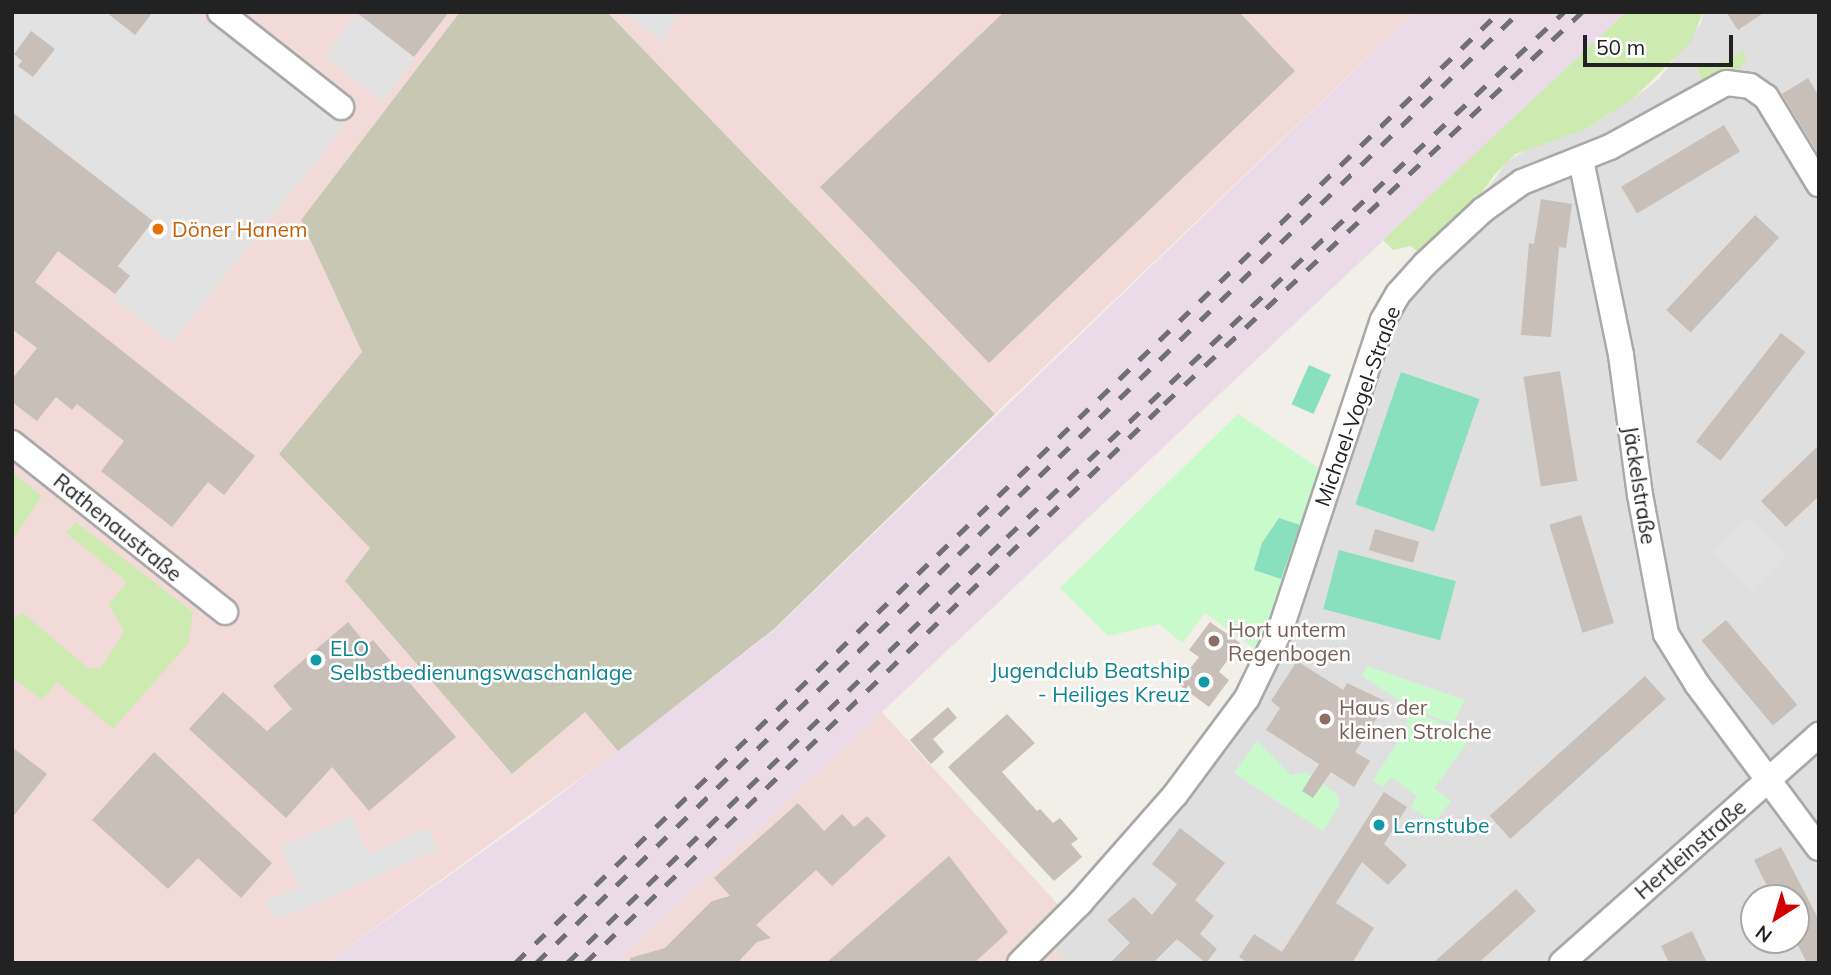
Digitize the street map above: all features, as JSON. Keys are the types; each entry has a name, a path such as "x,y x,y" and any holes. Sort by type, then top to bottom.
{"street":[{"path":"220,12 341,107"},
{"name":"Michael-Vogel-Straße","path":"1020,963 1080,903 1175,794 1247,698 1281,628 1378,334 1398,294 1483,210 1522,182 1581,160 1709,89 1737,83 1756,89 1770,102 1819,184"},
{"name":"Jäckelstraße","path":"1581,160 1619,342 1640,495 1666,634 1671,648 1819,848"},
{"name":"Rathenaustraße","path":"12,443 225,612"},
{"name":"Hertleinstraße","path":"1562,963 1819,735"}],"shaded area":[{"path":"12,12 460,12 301,220 362,352 279,454 371,548 346,581 512,774 585,711 618,751 326,963 12,963"},
{"path":"12,12 106,12 135,35 153,12 194,12 344,126 172,343 113,298 130,276 118,266 153,221 12,112"},
{"path":"460,12 607,12 995,414 774,629 618,751 585,712 512,774 345,581 370,548 279,454 362,352 301,220"},
{"path":"607,12 1415,12 995,414"},
{"path":"624,12 678,12 663,42"},
{"path":"1415,12 1626,12 615,963 326,963 531,817 774,630"},
{"path":"1703,12 1819,12 1819,963 1068,963 1052,946 1222,750 1384,334 1506,163 1530,147 1586,129 1659,79 1701,23"},
{"path":"357,14 415,58 383,100 325,56"},
{"path":"1749,518 1786,555 1752,589 1715,552"},
{"path":"882,712 1075,923 1052,946 1068,963 615,963"},
{"path":"351,816 368,854 428,828 438,850 275,921 266,901 299,887 281,846"}],"green space":[{"path":"1626,12 1703,12 1691,42 1633,99 1586,129 1516,154 1495,174 1468,212 1421,255 1411,246 1393,250 1383,240"},
{"path":"1743,51 1747,59 1735,74 1702,84 1697,64 1714,68"},
{"path":"1309,365 1331,375 1313,414 1292,404"},
{"path":"1401,372 1479,399 1434,531 1355,504"},
{"path":"1238,414 1323,471 1261,653 1205,613 1182,643 1159,624 1108,636 1060,588"},
{"path":"12,472 42,496 12,541"},
{"path":"1279,518 1300,525 1281,579 1254,570 1262,543"},
{"path":"76,522 193,612 188,644 113,729 57,682 42,700 12,677 12,621 22,612 88,668 101,668 124,632 109,604 127,582 66,533"},
{"path":"1339,550 1456,581 1440,640 1323,609"},
{"path":"1367,666 1465,700 1452,724 1409,707 1362,676"},
{"path":"1413,711 1472,736 1434,788 1451,801 1434,823 1411,807 1417,796 1391,777 1383,787 1373,780 1407,728 1406,713"},
{"path":"1257,741 1291,775 1305,772 1337,794 1340,804 1323,831 1234,773"}],"building":[{"path":"106,12 153,12 135,35"},
{"path":"356,12 449,12 414,57"},
{"path":"1004,12 1239,12 1295,71 989,363 820,187"},
{"path":"1726,12 1765,12 1738,30"},
{"path":"31,31 55,49 33,77 18,66 22,61 14,54"},
{"path":"1808,78 1819,96 1819,155 1782,94"},
{"path":"12,112 153,221 118,266 130,276 115,294 58,251 35,282 255,456 224,495 208,482 172,527 101,471 124,441 77,404 72,410 56,397 37,421 12,402 12,379 37,348 12,329"},
{"path":"1724,125 1740,152 1637,213 1621,187"},
{"path":"1541,199 1572,204 1566,248 1559,247 1551,337 1521,335 1529,243 1534,244"},
{"path":"1755,215 1779,238 1690,333 1666,310"},
{"path":"1781,333 1805,352 1720,461 1696,442"},
{"path":"1560,371 1577,481 1541,486 1523,377"},
{"path":"1819,445 1819,496 1786,527 1761,501"},
{"path":"1581,515 1614,623 1582,633 1549,525"},
{"path":"1375,529 1419,542 1413,563 1369,550"},
{"path":"1726,620 1797,705 1773,726 1701,641"},
{"path":"348,622 367,645 373,640 456,737 369,811 332,767 286,818 189,729 223,692 267,731 292,709 273,686"},
{"path":"1210,622 1240,643 1219,672 1229,680 1209,707 1178,684 1199,657 1189,650"},
{"name":"Haus der kleinen Strolche","path":"1297,661 1343,690 1347,683 1387,702 1355,752 1370,761 1354,787 1331,772 1313,798 1302,791 1319,764 1266,730 1280,708 1271,701"},
{"path":"1645,676 1666,699 1510,839 1490,816"},
{"path":"948,707 957,718 933,739 944,752 931,764 910,740"},
{"path":"1007,714 1035,743 1002,772 1037,811 1040,809 1053,823 1060,818 1078,839 1071,844 1082,857 1054,881 948,767"},
{"path":"12,747 47,774 12,818"},
{"path":"154,752 272,863 241,898 198,858 168,889 92,820"},
{"path":"1384,792 1407,807 1384,844 1407,865 1388,885 1362,862 1336,903 1374,928 1352,963 1248,963 1239,957 1254,934 1282,952"},
{"path":"798,803 824,831 842,814 854,827 867,816 886,836 832,886 816,870 756,925 771,938 757,942 737,963 631,963 630,958 665,948 712,901 730,896 714,878"},
{"path":"1180,828 1225,863 1195,900 1214,916 1200,934 1217,949 1206,963 1177,939 1153,963 1110,963 1130,943 1107,920 1134,897 1152,915 1177,884 1152,864"},
{"path":"1781,847 1800,884 1766,884 1754,860"},
{"path":"949,856 1008,932 974,963 826,963"},
{"path":"1516,889 1536,911 1486,956 1478,963 1433,963"},
{"path":"1810,903 1819,920 1819,963 1807,963 1802,954 1810,954"},
{"path":"1692,931 1707,963 1669,963 1661,946"}],"railway":[{"path":"515,963 1499,12"},
{"path":"536,963 1519,12"},
{"path":"567,963 1007,537 1564,12"},
{"path":"585,963 1164,404 1582,12"}],"place":[{"name":"Döner Hanem","path":"158,229"},
{"name":"Hort unterm Regenbogen","path":"1214,641"},
{"name":"ELO Selbstbedienungswaschanlage","path":"316,660"},
{"name":"Jugendclub Beatship - Heiliges Kreuz","path":"1204,682"},
{"name":"Haus der kleinen Strolche","path":"1325,719"},
{"name":"Lernstube","path":"1379,825"}]}
